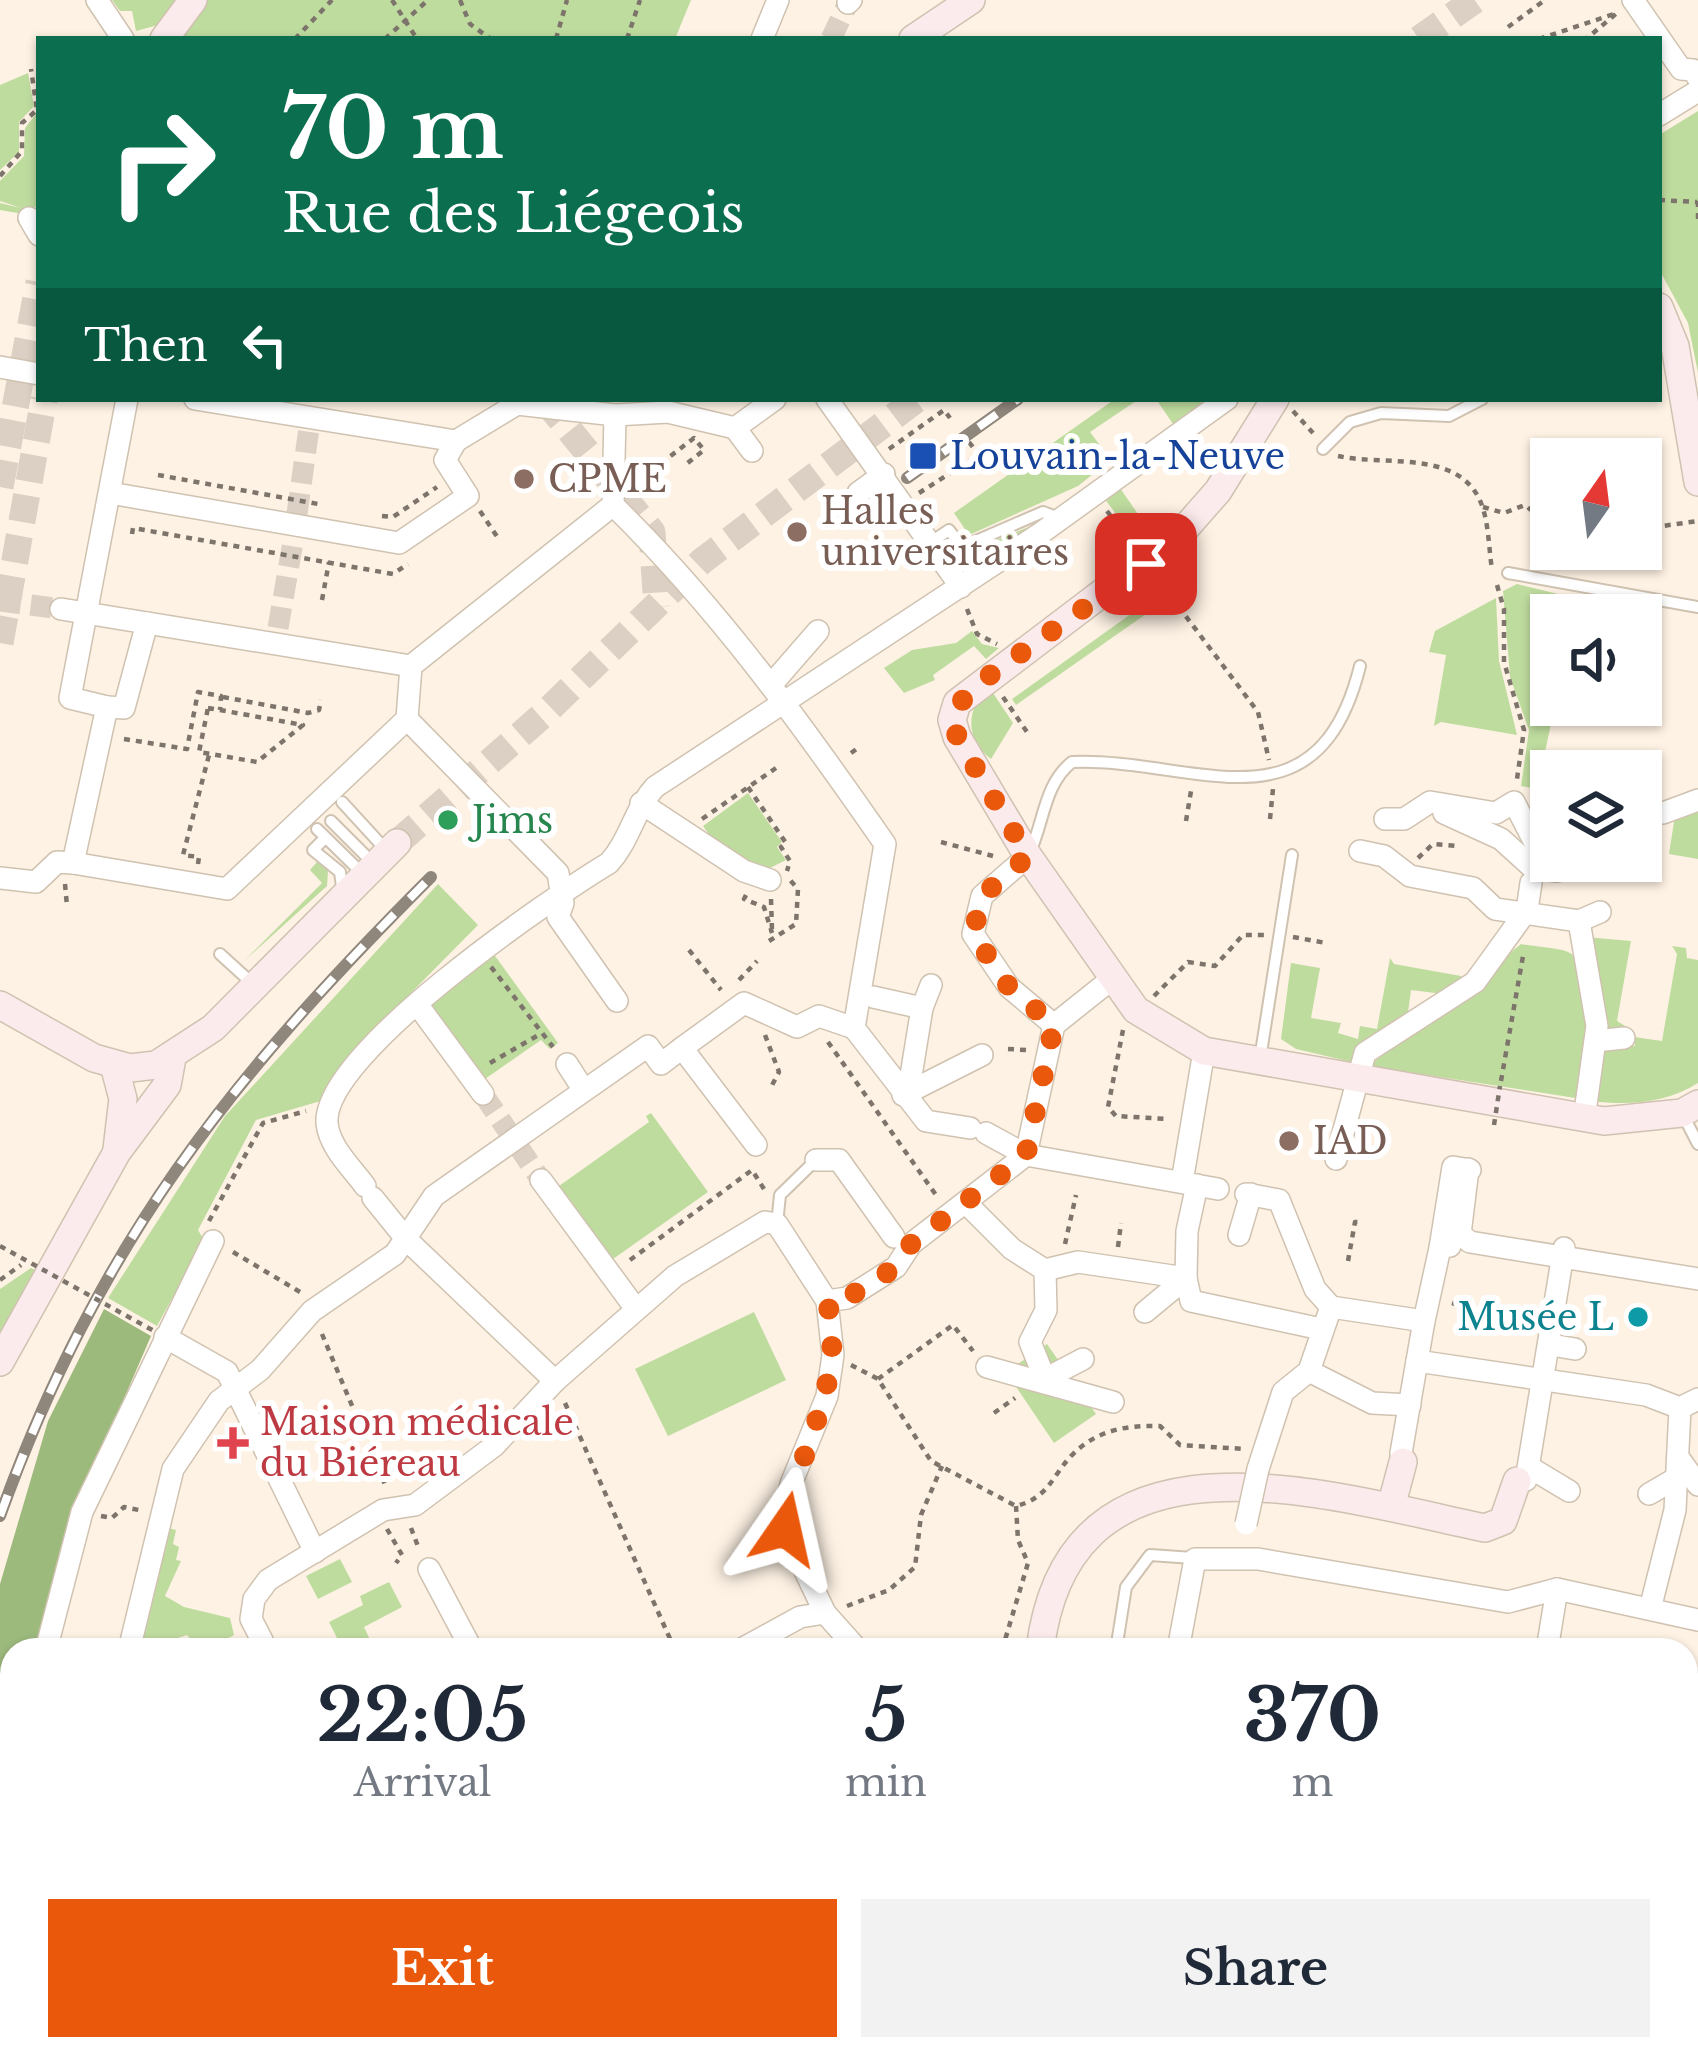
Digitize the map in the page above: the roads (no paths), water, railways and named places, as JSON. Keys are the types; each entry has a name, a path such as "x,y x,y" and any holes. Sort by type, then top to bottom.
{"street":[{"path":"97,0 121,36"},
{"path":"166,36 193,0"},
{"path":"763,36 778,0"},
{"path":"919,36 970,0"},
{"path":"1633,0 1657,36"},
{"path":"1662,43 1675,62 1698,78"},
{"path":"1662,114 1698,91"},
{"path":"1667,347 1698,482"},
{"path":"0,367 36,373"},
{"path":"127,402 110,493 108,542 90,614 83,618 70,698 124,708 147,622"},
{"path":"735,428 771,402"},
{"path":"830,402 884,463 961,586"},
{"path":"555,1381 407,1240 334,1144 327,1125 329,1105 348,1076 416,1004 471,956 609,863 626,844 648,795 779,693 961,586 1223,402"},
{"path":"1273,402 1210,500 1146,564 976,685 954,710 957,737 1028,856 1136,1010 1204,1051 1584,1119 1624,1122 1690,1108"},
{"path":"267,404 309,423 456,442"},
{"path":"110,493 186,500 295,526 399,543 468,496 445,460 456,442 517,404 614,404 668,412 735,428 752,451"},
{"path":"614,404 613,505 710,606 779,693 847,755 880,847 854,1028 865,1074 906,1092 926,1121 978,1131 1026,1155 1199,1185"},
{"path":"858,494 884,463"},
{"path":"0,878 36,882 57,862 204,875 227,889 233,872 406,719 411,666 519,567 613,505"},
{"path":"61,609 315,640 411,666"},
{"path":"779,693 818,631"},
{"path":"73,863 106,735 107,707"},
{"path":"406,719 501,802 558,873 563,898 557,917 617,1001"},
{"path":"648,795 688,838 744,872 778,878"},
{"path":"1662,813 1698,800"},
{"path":"1385,819 1404,818 1421,805 1496,812 1514,802 1530,864"},
{"path":"1421,805 1501,839 1530,870"},
{"path":"1360,850 1384,856 1411,876 1473,888 1496,909 1530,874"},
{"path":"1028,856 982,896 973,934 1009,987 1054,1025"},
{"path":"0,1005 114,1065 143,1067 172,1058 194,1045 381,859"},
{"path":"1336,1159 1365,1053 1474,982 1518,941 1530,882"},
{"path":"1545,882 1589,916 1595,1041 1584,1119"},
{"path":"827,1301 847,1298 896,1267 911,1244 1026,1155 1054,1025 1113,978"},
{"path":"906,1092 931,985"},
{"path":"861,994 922,1008"},
{"path":"132,1638 173,1468 219,1401 236,1390 312,1311 407,1240 434,1196 646,1043 661,1064 688,1056 744,1003 797,1027 819,1016 854,1028"},
{"path":"416,1004 483,1094"},
{"path":"1595,1041 1624,1038"},
{"path":"1204,1051 1191,1124 1199,1185 1187,1232 1186,1278 1191,1301 1321,1329"},
{"path":"906,1092 982,1055"},
{"path":"560,1056 583,1089"},
{"path":"688,1056 756,1145"},
{"path":"0,1362 117,1152 167,1084 172,1058"},
{"path":"114,1065 123,1099 117,1152"},
{"path":"815,1157 839,1160 894,1237"},
{"path":"1390,1507 1424,1321 1445,1247 1453,1167 1469,1169 1468,1210 1460,1234 1470,1242 1563,1253 1698,1279"},
{"path":"541,1180 636,1309"},
{"path":"1239,1235 1248,1194 1279,1200 1315,1288 1331,1307 1424,1321"},
{"path":"967,1204 1012,1249 1055,1266 1186,1278"},
{"path":"261,1638 251,1619 254,1599 268,1580 377,1514 415,1505 494,1446 555,1381 636,1309 731,1238 771,1223 827,1301 832,1364 827,1396 791,1484 785,1529 825,1613 847,1638"},
{"path":"49,1638 82,1512 159,1334 213,1241"},
{"path":"1043,1638 1056,1581 1074,1549 1105,1522 1146,1498 1196,1485 1247,1486 1494,1527 1509,1510 1524,1476 1546,1382 1563,1253"},
{"path":"1045,1378 1030,1342 1046,1310 1055,1266"},
{"path":"1145,1312 1186,1278"},
{"path":"1237,1556 1257,1457 1283,1392 1309,1371 1331,1307"},
{"path":"159,1334 227,1372 315,1552"},
{"path":"1551,1345 1575,1349"},
{"path":"1045,1378 1083,1359"},
{"path":"1417,1361 1689,1404 1666,1561 1650,1609"},
{"path":"984,1364 1045,1378 1113,1402"},
{"path":"1309,1371 1378,1413 1409,1405"},
{"path":"1676,1468 1698,1485"},
{"path":"1649,1494 1676,1468"},
{"path":"1524,1476 1569,1492"},
{"path":"1180,1638 1195,1558 1237,1556 1508,1602 1557,1589 1698,1620"},
{"path":"429,1569 466,1638"},
{"path":"1549,1638 1557,1589"},
{"path":"762,1638 800,1617 825,1613"}],"lane":[{"path":"1323,449 1350,422 1381,412 1449,416 1476,402"},
{"path":"937,538 949,530 962,547 1043,512 1062,519"},
{"path":"1508,573 1698,607"},
{"path":"1028,856 1043,824 1051,786 1072,762 1114,760 1194,774 1266,779 1307,758 1339,716 1360,665"},
{"path":"342,802 381,859"},
{"path":"331,821 381,859"},
{"path":"344,897 340,872 313,850 321,834 381,859"},
{"path":"1258,1064 1292,855"},
{"path":"220,954 254,985"},
{"path":"1690,1108 1698,1144"},
{"path":"771,1223 784,1190 815,1157"},
{"path":"1118,1638 1126,1587 1150,1556 1195,1558"}],"tunnel":[{"path":"1423,36 1475,0"},
{"path":"832,36 848,3"},
{"path":"0,487 36,298"},
{"path":"0,643 43,402"},
{"path":"546,402 652,532 657,607"},
{"path":"397,843 544,714 702,561 913,402"},
{"path":"297,514 309,428"},
{"path":"278,628 293,542"},
{"path":"0,601 61,609"},
{"path":"483,1094 541,1180"}],"railway":[{"path":"907,478 1014,402"},
{"path":"0,1516 81,1329 176,1170 292,1024 431,877"}],"place":[{"name":"Louvain-la-Neuve","path":"923,456"},
{"name":"CPME","path":"524,479"},
{"name":"Halles universitaires","path":"797,532"},
{"name":"Jims","path":"448,820"},
{"name":"IAD","path":"1289,1141"},
{"name":"Musée L","path":"1638,1317"},
{"name":"Maison médicale du Biéreau","path":"233,1443"}]}
